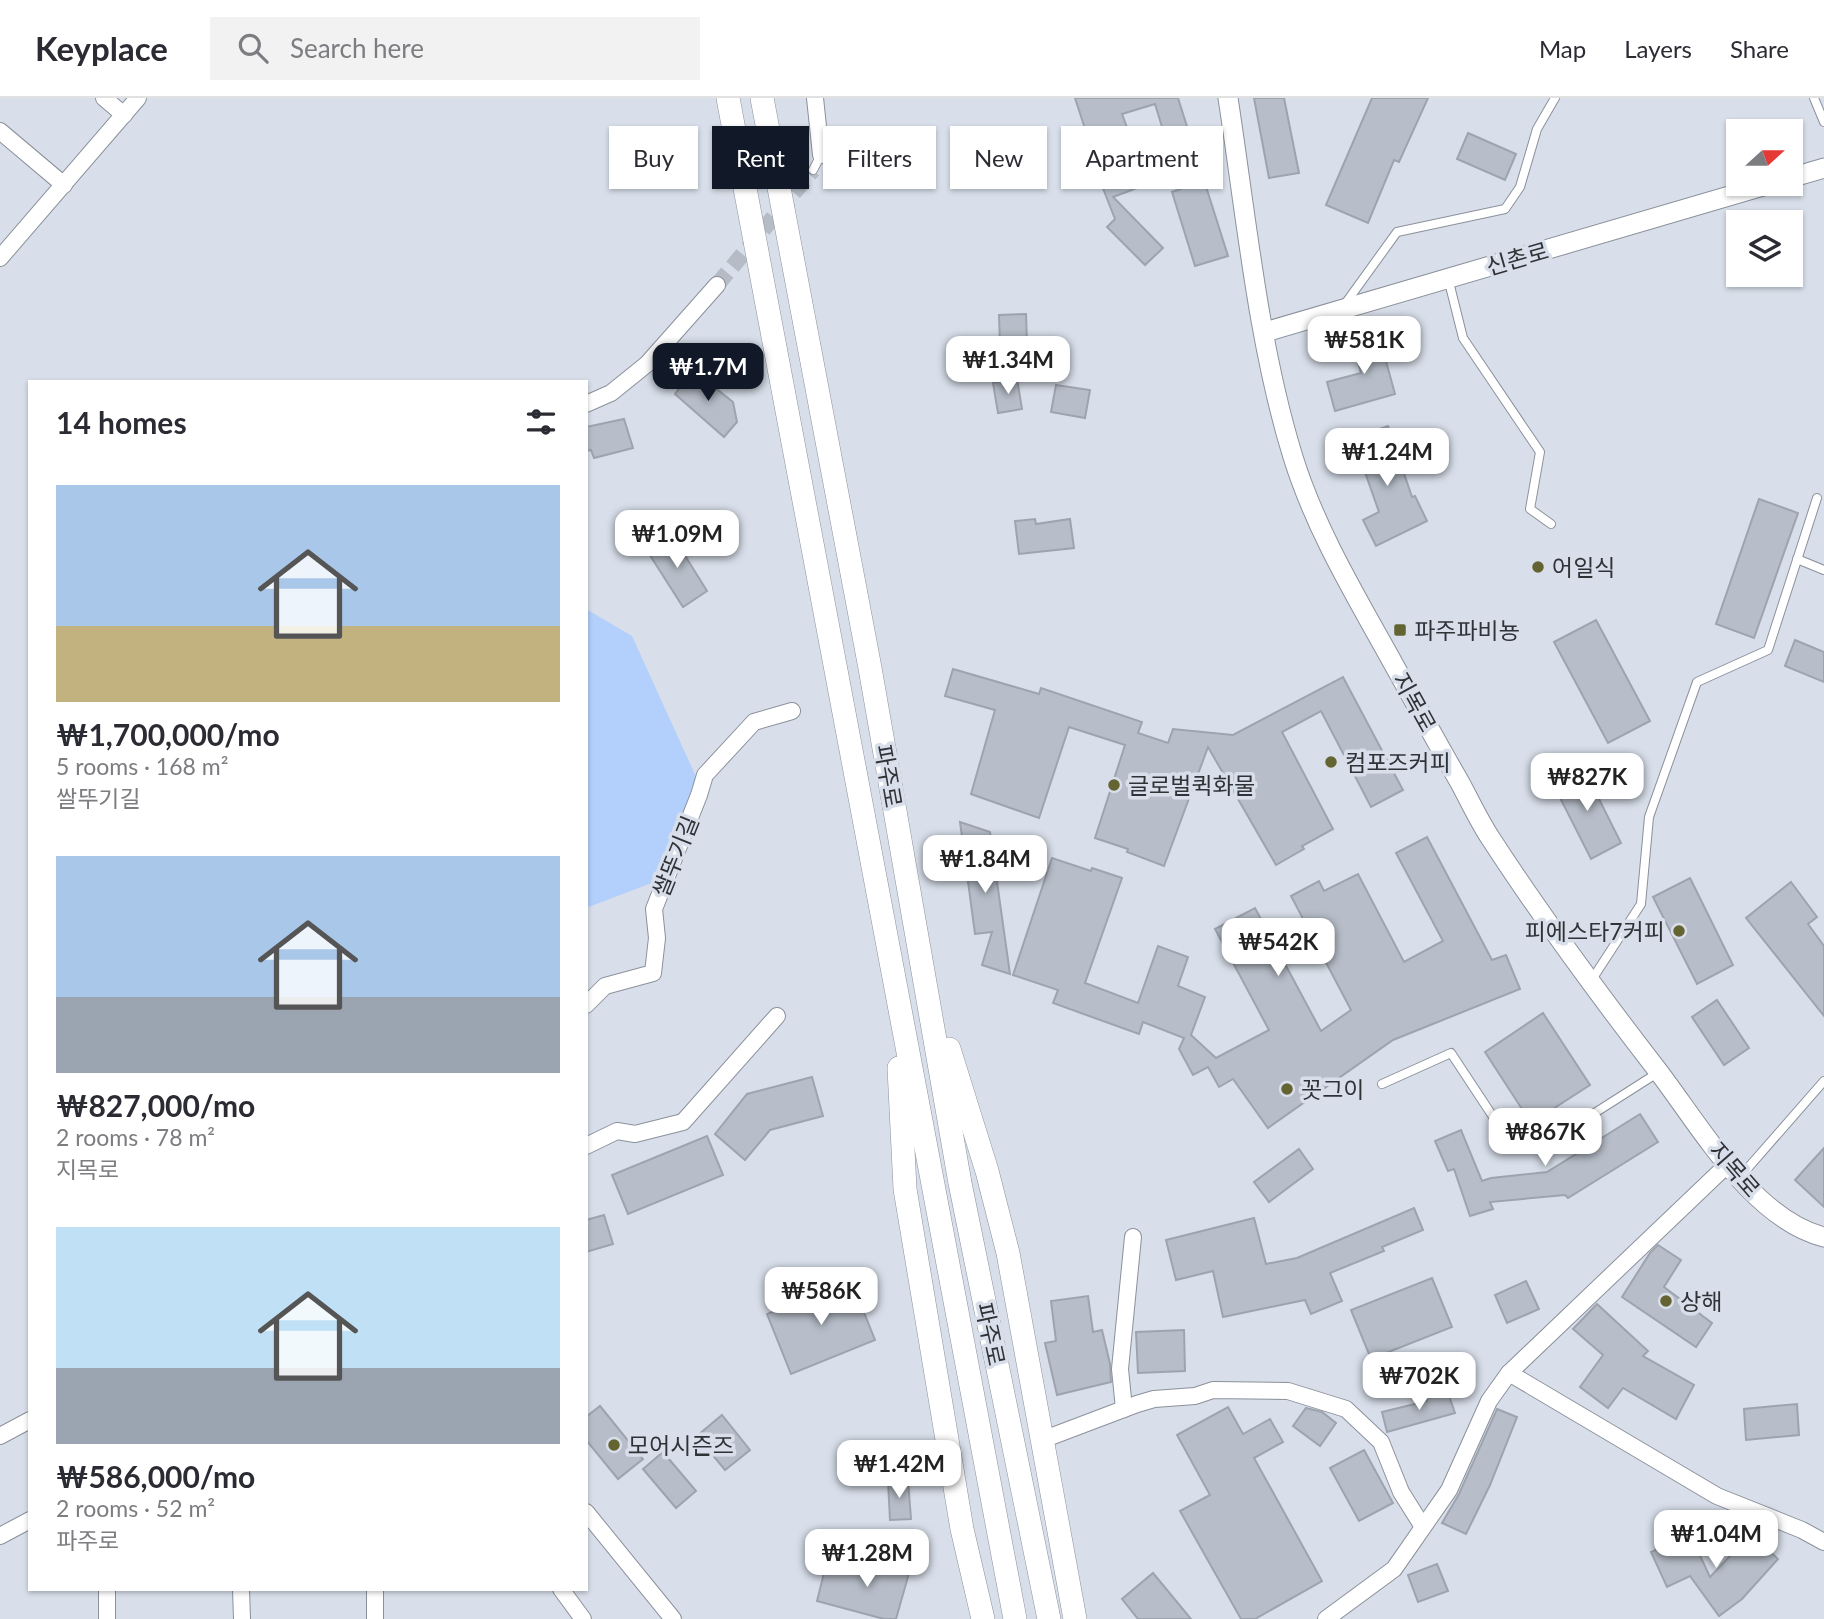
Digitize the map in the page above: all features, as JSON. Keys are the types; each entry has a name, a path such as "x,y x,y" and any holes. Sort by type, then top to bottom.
{"main road":[{"name":"파주로","path":"728,98 1015,1619"},
{"name":"파주로","path":"762,98 870,668 960,1183 1049,1619"},
{"path":"922,963 987,1171 1008,1253 1075,1619"},
{"path":"895,988 905,1189 962,1529 983,1619"}],"street":[{"path":"104,98 124,115"},
{"path":"0,258 138,98"},
{"path":"815,98 821,155"},
{"name":"지목로","path":"1228,98 1265,332 1294,458 1315,513 1342,571 1490,838 1591,981 1734,1170 1783,1217 1824,1237"},
{"path":"0,131 64,185"},
{"path":"1803,174 1824,168"},
{"name":"신촌로","path":"1265,332 1729,196"},
{"path":"588,403 611,393 647,364 718,285"},
{"name":"쌀뚜기길","path":"588,1003 605,986 653,973 657,938 654,909 705,775 754,722 792,711"},
{"path":"588,1145 617,1130 635,1134 683,1122 777,1016"},
{"path":"1326,1619 1394,1569 1449,1490 1489,1401 1509,1373 1734,1170"},
{"path":"1124,1409 1120,1369 1133,1237"},
{"path":"1509,1373 1717,1496 1802,1530 1824,1542"},
{"path":"1042,1440 1154,1399 1195,1396 1213,1390 1288,1391 1346,1409 1381,1442 1401,1492 1423,1527"},
{"path":"0,1436 28,1421"},
{"path":"588,1514 673,1619"},
{"path":"0,1536 28,1521"},
{"path":"107,1591 107,1619"},
{"path":"242,1591 242,1619"},
{"path":"375,1591 375,1619"},
{"path":"562,1591 583,1619"}],"lane":[{"path":"1341,309 1397,232 1505,209 1520,187 1537,129 1555,98"},
{"path":"1814,98 1824,122"},
{"path":"813,170 821,155"},
{"path":"1448,278 1463,338 1540,452 1530,509 1551,524"},
{"path":"1591,981 1641,904 1649,817 1697,682 1768,650 1816,498"},
{"path":"1797,559 1824,570"},
{"path":"1382,1084 1451,1053 1513,1147 1546,1144 1659,1072"},
{"path":"1734,1170 1824,1081"}],"shaded area":[{"path":"588,610 632,636 698,781 657,881 588,907"}],"building":[{"path":"1075,98 1178,98 1187,126 1162,126 1155,104 1122,114 1126,126 1084,126"},
{"path":"1254,98 1284,98 1299,173 1269,178"},
{"path":"1372,98 1428,98 1399,162 1394,160 1368,223 1326,205"},
{"path":"1468,133 1516,154 1505,180 1457,159"},
{"path":"1103,189 1135,189 1113,197 1163,248 1145,265 1107,227 1115,219"},
{"path":"1181,189 1207,189 1228,256 1195,266 1172,192"},
{"path":"1026,314 1027,342 1000,343 999,315"},
{"path":"1378,332 1395,394 1335,411 1327,382 1361,373 1351,340"},
{"path":"693,370 733,402 737,422 724,437 675,394"},
{"path":"1017,379 1022,409 998,413 993,383"},
{"path":"1056,385 1090,390 1085,418 1051,412"},
{"path":"624,419 633,448 594,458 591,450 588,451 588,427"},
{"path":"1388,426 1412,497 1415,496 1427,521 1376,546 1363,520 1379,512 1353,438"},
{"path":"1759,499 1798,513 1754,638 1716,624"},
{"path":"1035,519 1036,524 1070,519 1074,548 1019,554 1015,521"},
{"path":"671,533 707,591 683,607 646,549"},
{"path":"1596,620 1650,721 1608,743 1554,642"},
{"path":"1795,640 1824,652 1824,682 1785,666"},
{"path":"953,669 1039,694 1041,688 1142,722 1138,733 1168,743 1173,729 1233,735 1343,677 1403,790 1371,807 1321,711 1282,732 1333,829 1302,846 1304,849 1276,865 1208,747 1164,866 1127,852 1128,849 1095,838 1125,745 1069,727 1039,818 971,794 995,710 945,696"},
{"path":"1583,767 1621,843 1591,859 1552,782"},
{"path":"960,822 990,832 1010,974 982,965 992,932 975,934"},
{"path":"1427,837 1492,960 1506,955 1520,989 1393,1040 1268,1128 1233,1079 1219,1087 1208,1067 1193,1075 1179,1049 1184,1038 1143,1022 1139,1034 1053,1003 1058,990 1013,975 1052,858 1122,878 1085,983 1138,1003 1158,946 1188,957 1178,986 1205,997 1191,1035 1216,1058 1269,1030 1215,929 1255,908 1321,1031 1351,1010 1291,896 1319,881 1324,891 1358,874 1404,962 1443,941 1396,853"},
{"path":"1690,878 1733,965 1697,984 1653,897"},
{"path":"1791,882 1817,917 1808,924 1824,946 1824,1016 1746,918"},
{"path":"1717,1000 1749,1048 1724,1065 1692,1017"},
{"path":"1543,1013 1590,1085 1531,1123 1485,1052"},
{"path":"812,1077 823,1116 770,1130 745,1160 715,1134 747,1094"},
{"path":"1640,1114 1658,1142 1568,1198 1565,1195 1490,1202 1493,1209 1470,1216 1454,1169 1448,1171 1435,1141 1461,1130 1482,1181 1547,1172"},
{"path":"707,1136 723,1175 628,1214 612,1175"},
{"path":"1824,1148 1824,1207 1795,1180"},
{"path":"1299,1149 1313,1169 1269,1202 1254,1182"},
{"path":"1414,1208 1423,1230 1382,1247 1384,1251 1330,1273 1342,1301 1311,1314 1305,1300 1223,1317 1213,1271 1176,1280 1166,1240 1254,1218 1266,1264 1297,1258"},
{"path":"604,1215 613,1244 588,1251 588,1219"},
{"path":"1658,1245 1681,1260 1664,1287 1712,1323 1696,1347 1622,1297"},
{"path":"1432,1278 1452,1327 1371,1359 1351,1310"},
{"path":"851,1280 875,1340 791,1374 767,1314"},
{"path":"1526,1281 1539,1309 1507,1323 1495,1295"},
{"path":"1088,1296 1093,1332 1102,1330 1111,1382 1057,1395 1045,1343 1056,1341 1051,1301"},
{"path":"1597,1304 1648,1351 1643,1356 1694,1385 1676,1419 1623,1388 1608,1408 1580,1387 1603,1355 1573,1329"},
{"path":"1184,1330 1185,1371 1138,1373 1136,1332"},
{"path":"1447,1390 1455,1413 1387,1432 1382,1412 1427,1401 1426,1397"},
{"path":"1797,1404 1799,1435 1746,1440 1744,1409"},
{"path":"600,1406 643,1459 618,1479 588,1442 588,1415"},
{"path":"1228,1407 1243,1434 1270,1419 1283,1442 1254,1458 1322,1581 1255,1619 1241,1619 1180,1511 1210,1495 1177,1435"},
{"path":"1306,1408 1322,1412 1336,1423 1320,1446 1293,1426"},
{"path":"1497,1409 1517,1417 1490,1485 1466,1534 1442,1523 1459,1494"},
{"path":"722,1415 750,1450 725,1470 697,1436"},
{"path":"1364,1450 1393,1503 1359,1521 1330,1468"},
{"path":"663,1452 696,1491 676,1508 643,1469"},
{"path":"908,1480 911,1519 890,1520 888,1481"},
{"path":"1690,1534 1710,1577 1751,1534 1778,1559 1742,1599 1719,1616 1690,1576 1667,1587 1651,1552"},
{"path":"876,1558 911,1566 896,1619 884,1619 817,1601 826,1565 870,1577"},
{"path":"1437,1564 1448,1591 1418,1602 1408,1575"},
{"path":"1153,1573 1191,1619 1138,1619 1122,1599"}],"tunnel":[{"path":"717,285 813,170"}],"place":[{"name":"어일식","path":"1538,567"},
{"name":"파주파비뇽","path":"1400,630"},
{"name":"컴포즈커피","path":"1331,762"},
{"name":"글로벌퀵화물","path":"1114,785"},
{"name":"피에스타7커피","path":"1679,931"},
{"name":"꼿그이","path":"1287,1089"},
{"name":"상해","path":"1666,1301"},
{"name":"모어시즌즈","path":"614,1445"}]}
